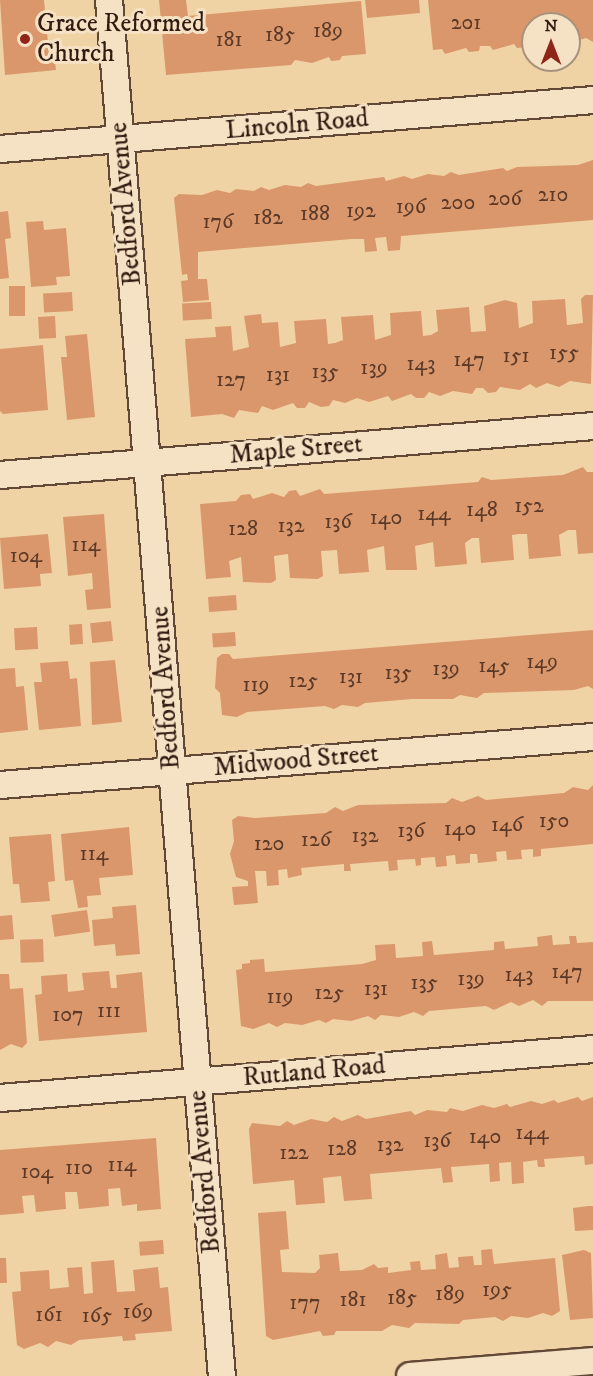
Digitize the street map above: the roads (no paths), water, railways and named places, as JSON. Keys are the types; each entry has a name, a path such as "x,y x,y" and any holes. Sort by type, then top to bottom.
{"street":[{"name":"Bedford Avenue","path":"109,0 149,462 222,1376"},
{"name":"Lincoln Road","path":"0,149 593,100"},
{"name":"Maple Street","path":"0,475 593,426"},
{"name":"Midwood Street","path":"0,785 593,737"},
{"name":"Rutland Road","path":"0,1098 593,1049"},
{"path":"410,1376 593,1361"}],"place":[{"name":"Grace Reformed Church","path":"25,39"}]}
